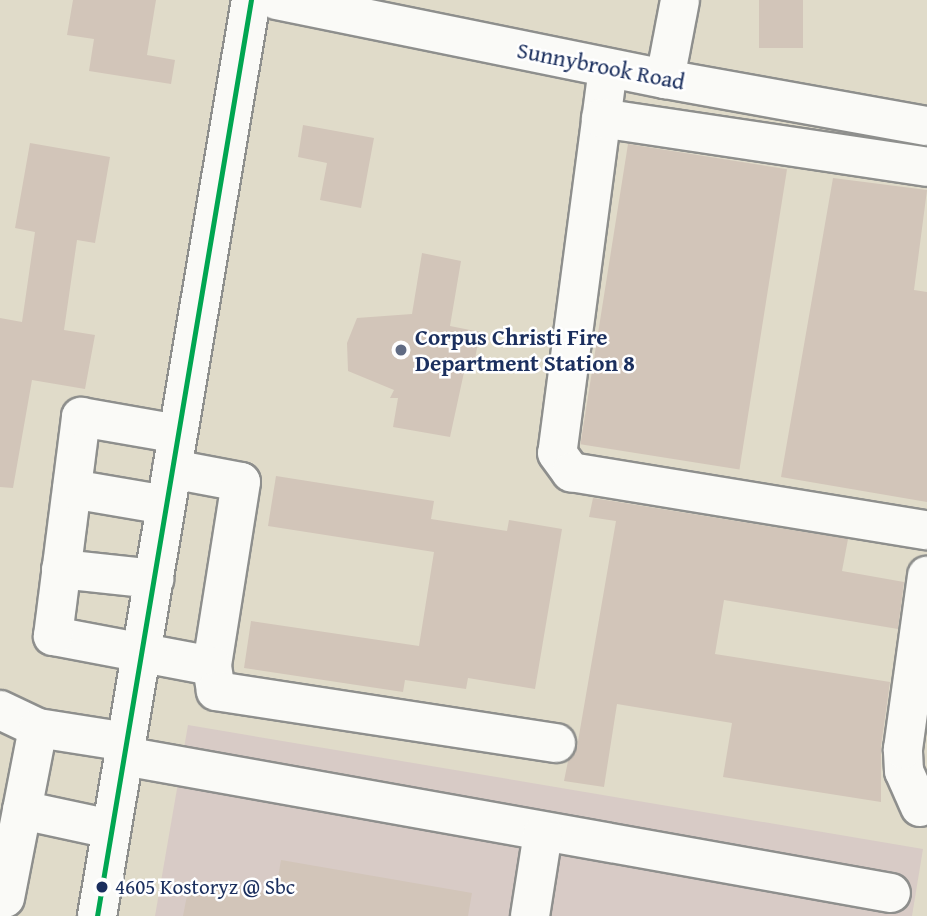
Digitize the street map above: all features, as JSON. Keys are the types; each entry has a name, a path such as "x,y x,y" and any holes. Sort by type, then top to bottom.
{"main road":[{"path":"97,916 251,0"},
{"name":"Sunnybrook Road","path":"276,0 608,68 927,126"},
{"path":"665,79 680,0"},
{"path":"608,68 557,430 557,453 571,472 927,530"},
{"path":"601,118 927,167"},
{"path":"212,666 141,655 53,636 81,417 172,469 241,482 212,666 216,691 556,743"},
{"path":"72,489 172,469"},
{"path":"61,569 154,579"},
{"path":"920,807 904,771 903,748 927,576"},
{"path":"0,710 38,728 125,749 543,833 891,893"},
{"path":"5,898 38,728"},
{"path":"22,810 111,829"},
{"path":"530,916 543,833"}],"shaded area":[{"path":"188,725 923,849 912,916 155,916"}],"building":[{"path":"73,0 156,0 147,55 175,60 171,84 89,71 94,39 67,35"},
{"path":"759,0 803,0 803,48 759,48"},
{"path":"303,125 374,138 361,208 320,200 327,163 298,157"},
{"path":"30,143 110,157 95,243 77,240 64,330 95,335 85,389 32,380 13,488 0,487 0,318 22,322 35,232 15,228"},
{"path":"628,144 787,169 739,469 580,444"},
{"path":"833,178 927,190 914,290 927,292 927,502 781,477"},
{"path":"422,253 461,261 450,326 480,332 474,364 466,363 450,437 393,427 398,398 390,398 394,390 348,371 347,343 357,318 412,314"},
{"path":"276,476 434,501 431,519 507,531 509,520 562,529 535,689 468,678 466,689 405,680 403,692 244,668 251,621 419,646 434,552 268,526"},
{"path":"593,498 848,539 842,571 904,582 898,629 724,600 715,654 890,682 881,746 881,802 723,777 732,723 617,704 604,787 564,781 568,761 577,747 616,521 589,517"},
{"path":"281,860 472,893 468,916 183,916 190,880 275,895"}],"transit line":[{"path":"97,916 251,0"}],"place":[{"name":"Corpus Christi Fire Department Station 8","path":"401,350"},
{"name":"4605 Kostoryz @ Sbc","path":"102,887"}]}
